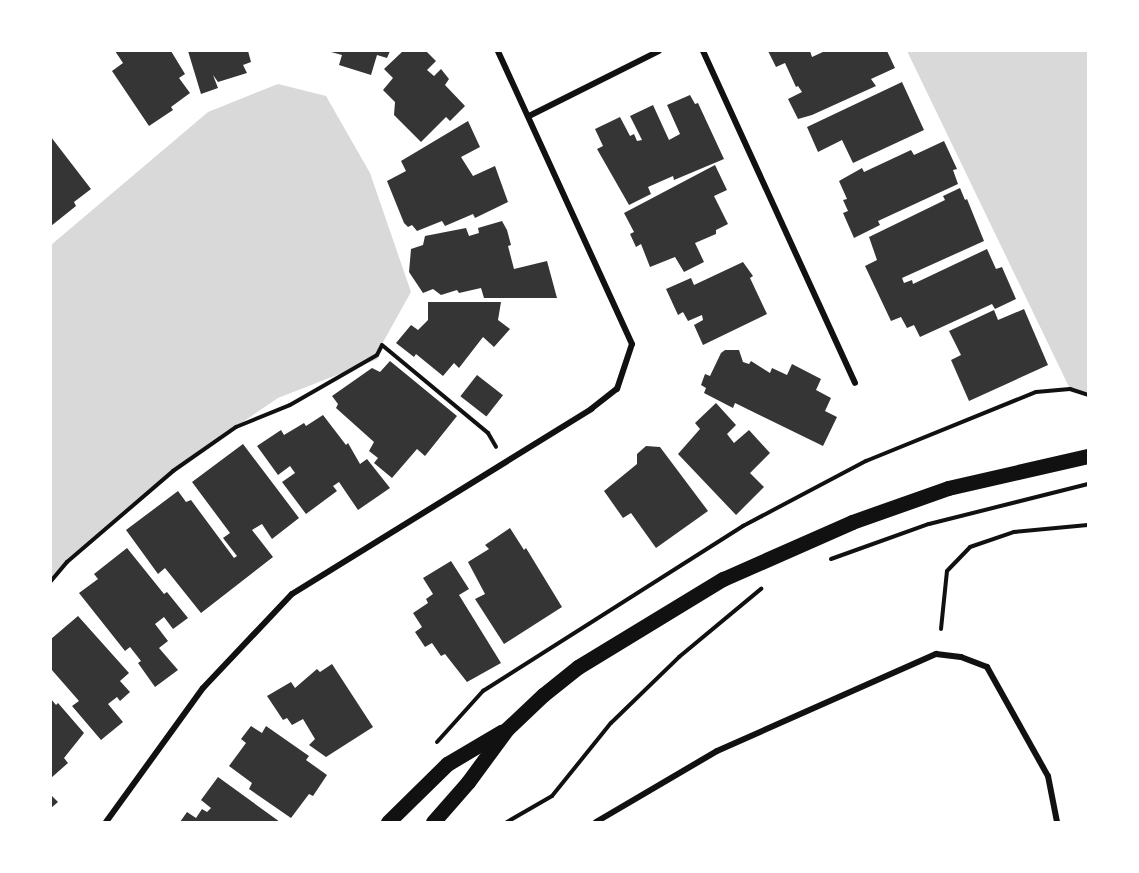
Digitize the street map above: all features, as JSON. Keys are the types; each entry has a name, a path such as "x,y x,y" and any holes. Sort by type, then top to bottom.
{"main road":[{"path":"388,822 447,764 507,729 578,667 732,574 852,522 948,488 1083,457"},
{"path":"433,822 468,782 507,729"}],"street":[{"path":"106,822 203,688 292,594 591,409 617,389 632,344 498,51"},
{"path":"529,116 659,51"},
{"path":"703,51 855,383"},
{"path":"596,822 717,751 936,654 961,657 987,667 1048,776 1057,822"}],"path":[{"path":"51,581 68,562 182,465 236,427 290,405 377,355 382,345 488,433 504,462"},
{"path":"828,560 928,524 1088,484"},
{"path":"941,629 947,571 970,548 1014,532 1088,525"},
{"path":"507,822 552,796 611,723 679,657 764,587"}],"shaded area":[{"path":"907,51 1088,51 1088,395 1070,389"},
{"path":"278,84 326,96 370,173 411,292 382,344 378,359 278,398 185,461 67,562 51,581 51,245 208,112"}],"building":[{"path":"115,51 171,51 185,74 179,78 190,93 171,107 173,110 149,126 112,71 123,63"},
{"path":"188,51 248,51 251,62 243,65 247,73 218,82 213,75 218,88 201,94"},
{"path":"390,51 387,58 377,55 371,75 339,65 342,55 331,52"},
{"path":"403,51 426,51 436,61 427,70 434,76 441,69 449,79 445,85 465,106 450,121 446,117 421,142 394,115 395,102 383,90 393,78 384,69"},
{"path":"768,51 810,51 812,57 825,51 887,51 895,68 871,79 876,86 798,119 788,99 802,92 798,86 796,87 785,63 776,67"},
{"path":"902,82 924,130 853,163 842,140 818,152 807,127"},
{"path":"690,95 695,104 698,103 724,159 674,180 673,176 648,187 651,194 629,205 597,149 603,146 595,129 620,117 630,136 634,134 637,141 642,140 630,116 653,105 669,140 680,134 667,105"},
{"path":"468,121 480,147 461,157 473,176 495,166 508,202 475,218 473,214 445,226 442,221 417,231 412,225 408,227 404,223 387,181 406,171 401,161"},
{"path":"51,137 91,189 74,202 76,206 51,226"},
{"path":"944,141 957,169 953,170 958,184 878,221 880,225 854,238 843,213 848,211 843,200 847,199 839,181 862,168 864,172 911,150 914,155"},
{"path":"715,165 727,190 714,196 728,224 716,230 716,234 695,243 704,262 684,272 675,257 650,267 641,244 636,247 630,234 634,232 624,213"},
{"path":"960,188 965,200 967,199 984,241 902,278 904,283 912,280 913,284 987,249 996,269 1002,267 1016,299 995,309 992,304 920,337 914,325 907,328 901,317 891,321 865,266 877,260 869,237 945,200 943,196"},
{"path":"502,221 511,245 508,246 514,269 547,261 557,298 484,298 481,288 459,293 457,290 441,295 433,289 423,293 409,272 411,249 423,245 425,236 466,228 469,236 479,233 478,228"},
{"path":"743,262 753,276 750,278 767,314 703,345 694,325 703,320 702,315 688,321 683,312 678,315 666,289 691,278 694,285"},
{"path":"428,302 501,302 498,320 510,329 494,347 483,337 459,368 454,363 443,376 416,354 414,357 396,343 411,325 418,330 428,320"},
{"path":"1024,309 1048,365 969,401 951,360 961,355 949,331 994,310 998,320"},
{"path":"725,350 739,350 743,362 749,364 751,361 770,373 772,368 787,375 792,364 821,379 816,390 831,398 825,411 837,417 823,446 735,403 733,408 704,393 706,388 701,385 705,374 710,376 721,353"},
{"path":"390,361 457,416 425,456 417,449 392,478 374,463 378,458 369,451 374,442 336,408 338,404 332,396 372,368 380,372"},
{"path":"477,375 503,395 486,417 460,396"},
{"path":"716,403 736,425 727,434 734,443 749,430 770,453 750,473 764,487 736,515 678,454 700,429 695,423"},
{"path":"323,415 346,445 348,443 360,464 367,459 390,488 358,510 339,482 333,486 337,491 306,514 282,482 295,473 290,466 278,475 257,446 281,430 284,435 304,423 306,426"},
{"path":"243,444 299,518 272,539 262,524 252,530 273,557 201,613 165,568 158,574 126,530 178,491 186,502 191,500 234,558 237,556 223,538 230,533 192,482"},
{"path":"646,446 660,447 708,511 656,548 631,513 623,518 604,491 637,464 637,454"},
{"path":"510,528 524,550 526,548 562,607 504,644 475,599 485,594 468,562 489,549 485,545"},
{"path":"127,548 164,594 167,592 188,618 173,629 164,617 155,624 168,641 159,648 178,670 155,687 138,663 141,661 130,647 125,651 79,593 98,579 94,574"},
{"path":"451,561 469,589 459,595 501,663 467,682 445,654 441,656 432,643 425,647 415,632 422,627 413,613 428,603 426,599 433,594 423,578"},
{"path":"78,616 129,673 120,681 130,692 120,701 117,697 108,704 123,722 101,740 72,706 79,701 51,669 51,639"},
{"path":"332,664 373,727 326,757 309,745 315,739 303,719 292,725 287,718 283,720 267,696 291,682 295,688 317,669 320,672"},
{"path":"51,699 56,705 58,703 84,733 64,758 68,763 51,778"},
{"path":"251,726 262,733 266,726 309,756 306,760 327,775 313,796 309,794 291,818 249,789 252,783 229,766 246,743 241,739"},
{"path":"218,777 280,822 180,822 187,812 196,818 202,809 207,812 211,808 201,800"},
{"path":"51,795 58,802 51,808"}]}
